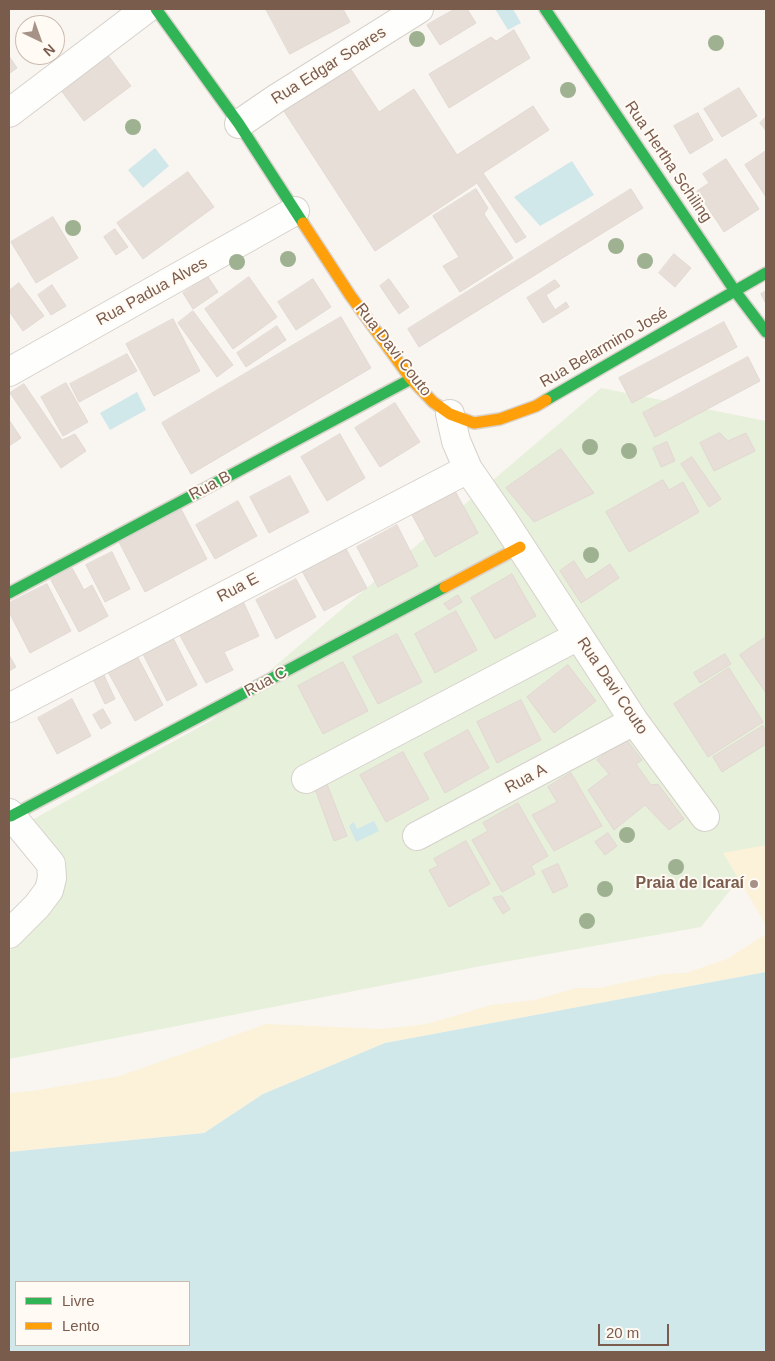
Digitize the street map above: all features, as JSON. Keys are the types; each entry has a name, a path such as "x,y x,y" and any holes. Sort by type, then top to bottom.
{"street":[{"path":"9,113 146,9"},
{"name":"Rua Davi Couto","path":"156,9 239,124 350,295 411,380 433,402 450,414 456,441 468,468 634,720 705,817"},
{"name":"Rua Edgar Soares","path":"239,124 419,9"},
{"name":"Rua Hertha Schiling","path":"545,9 735,291 766,332"},
{"name":"Rua Padua Alves","path":"9,372 295,212"},
{"name":"Rua Belarmino José","path":"450,414 474,422 500,419 536,406 766,273"},
{"name":"Rua B","path":"9,592 411,380"},
{"name":"Rua E","path":"9,708 468,468"},
{"name":"Rua C","path":"10,815 520,547"},
{"path":"306,779 578,636"},
{"name":"Rua A","path":"417,836 634,720"},
{"path":"9,934 37,906 49,890 52,878 51,864 10,815"}],"green space":[{"path":"601,388 766,421 766,845 701,927 481,966 9,1059 9,952 59,889 32,820 212,720"}],"sand":[{"name":"Praia de Icaraí","path":"766,845 766,925 723,853"},
{"path":"766,934 766,972 385,1043 263,1094 204,1133 9,1152 9,1093 33,1091 120,1076 266,1024 382,1029 427,1024 491,1005 535,1000 576,988 599,988 663,974 686,973 727,959"}],"water":[{"path":"495,9 513,9 521,23 508,30"},
{"path":"155,148 169,166 143,188 128,170"},
{"path":"572,161 594,195 540,226 514,197"},
{"path":"137,392 146,410 110,430 100,413"},
{"path":"374,821 379,831 356,842 349,826 354,822 357,829"},
{"path":"766,972 766,1352 9,1352 9,1152 204,1133 263,1094 385,1043"}],"building":[{"path":"266,9 343,9 350,22 290,54"},
{"path":"455,9 467,9 476,23 440,45 427,25"},
{"path":"514,30 530,58 449,108 429,74 491,37 496,41"},
{"path":"107,54 131,86 84,121 60,89"},
{"path":"9,56 17,68 9,72"},
{"path":"344,59 379,112 414,89 457,155 533,106 549,130 483,173 526,237 516,243 477,183 375,251 278,102"},
{"path":"739,88 757,116 722,137 704,109"},
{"path":"698,113 713,140 690,154 674,126"},
{"path":"766,117 766,131 760,123"},
{"path":"766,151 766,197 745,165"},
{"path":"726,159 759,209 724,232 697,191 709,183 703,174"},
{"path":"188,172 214,207 143,259 117,223"},
{"path":"476,189 488,208 484,214 513,258 460,292 443,266 459,257 433,216"},
{"path":"631,189 643,208 419,347 408,329"},
{"path":"53,217 78,258 36,283 11,242"},
{"path":"115,229 128,247 116,255 104,237"},
{"path":"674,254 691,268 675,287 659,273"},
{"path":"208,277 218,292 193,309 183,293"},
{"path":"249,277 277,317 233,349 205,309"},
{"path":"313,279 331,307 296,330 278,302"},
{"path":"389,279 409,307 399,314 380,286"},
{"path":"555,280 560,286 546,295 555,310 566,302 569,307 543,323 527,298"},
{"path":"19,283 44,316 23,331 9,311 9,291"},
{"path":"52,285 66,306 51,315 38,295"},
{"path":"766,291 766,304 761,294"},
{"path":"193,311 233,365 217,377 178,323"},
{"path":"341,317 371,368 191,474 162,423"},
{"path":"173,319 200,371 154,396 126,344"},
{"path":"724,322 737,347 632,403 619,378"},
{"path":"277,326 286,340 246,367 237,353"},
{"path":"127,354 137,371 79,402 70,384"},
{"path":"748,357 760,381 655,437 643,413"},
{"path":"66,383 88,422 63,436 41,397"},
{"path":"24,384 62,440 75,434 86,451 61,468 10,393"},
{"path":"395,403 420,442 380,467 355,428"},
{"path":"9,420 21,438 9,446"},
{"path":"720,433 728,441 746,433 755,451 714,471 700,443"},
{"path":"340,434 365,478 327,501 301,457"},
{"path":"667,442 675,461 661,467 653,448"},
{"path":"561,449 594,493 534,522 506,488"},
{"path":"692,457 721,499 709,507 681,464"},
{"path":"290,476 309,512 269,533 250,497"},
{"path":"663,480 669,490 683,482 699,512 629,552 606,512"},
{"path":"454,489 478,533 435,557 411,513"},
{"path":"238,501 257,536 215,559 196,525"},
{"path":"181,509 207,559 145,592 119,542"},
{"path":"397,525 418,566 378,587 357,547"},
{"path":"344,545 367,588 324,611 301,569"},
{"path":"112,552 130,589 105,602 86,565"},
{"path":"574,561 586,580 610,564 619,578 581,603 560,571"},
{"path":"72,568 84,590 92,585 108,616 79,632 51,580"},
{"path":"512,574 536,616 495,639 471,598"},
{"path":"296,579 316,617 276,639 256,600"},
{"path":"47,584 71,631 30,653 9,612 9,603"},
{"path":"458,595 462,602 449,610 444,604"},
{"path":"242,599 259,636 224,652 233,670 206,683 178,632"},
{"path":"456,611 477,650 435,673 415,634"},
{"path":"397,634 422,682 378,704 353,657"},
{"path":"172,636 197,685 167,701 142,652"},
{"path":"766,637 766,693 740,655"},
{"path":"136,654 163,705 135,721 107,670"},
{"path":"725,654 731,664 700,683 694,673"},
{"path":"9,655 16,667 9,671"},
{"path":"343,662 368,711 323,734 298,686"},
{"path":"568,665 596,701 554,733 527,697"},
{"path":"729,668 763,722 708,757 674,704"},
{"path":"102,671 115,699 105,704 93,679"},
{"path":"72,699 91,736 57,754 38,718"},
{"path":"521,700 541,740 497,763 477,722"},
{"path":"103,709 111,723 101,729 93,715"},
{"path":"763,726 766,732 766,744 722,772 713,757"},
{"path":"468,730 489,768 445,793 424,754"},
{"path":"626,739 642,760 636,764 651,785 658,784 684,819 669,830 645,805 614,830 588,790 609,774 597,760"},
{"path":"403,752 429,799 386,822 360,775"},
{"path":"571,773 602,826 554,851 532,815 557,802 548,787"},
{"path":"327,784 347,836 334,841 315,789"},
{"path":"518,803 548,856 531,866 535,874 502,892 472,840 488,831 483,823"},
{"path":"608,833 617,846 605,855 595,842"},
{"path":"466,841 490,884 449,907 429,870 438,866 434,859"},
{"path":"558,864 568,886 553,893 542,871"},
{"path":"502,896 510,909 503,914 493,898"}],"traffic: fast":[{"path":"156,9 239,124 303,223"},
{"path":"545,9 735,291 766,332"},
{"path":"546,400 766,273"},
{"path":"9,593 411,379"},
{"path":"11,816 445,587"}],"traffic: slow":[{"path":"303,223 350,295 411,379 433,402 450,414 474,423 500,419 536,406 546,400"},
{"path":"445,587 520,547"}],"place":[{"name":"Praia de Icaraí","path":"754,884"}]}
